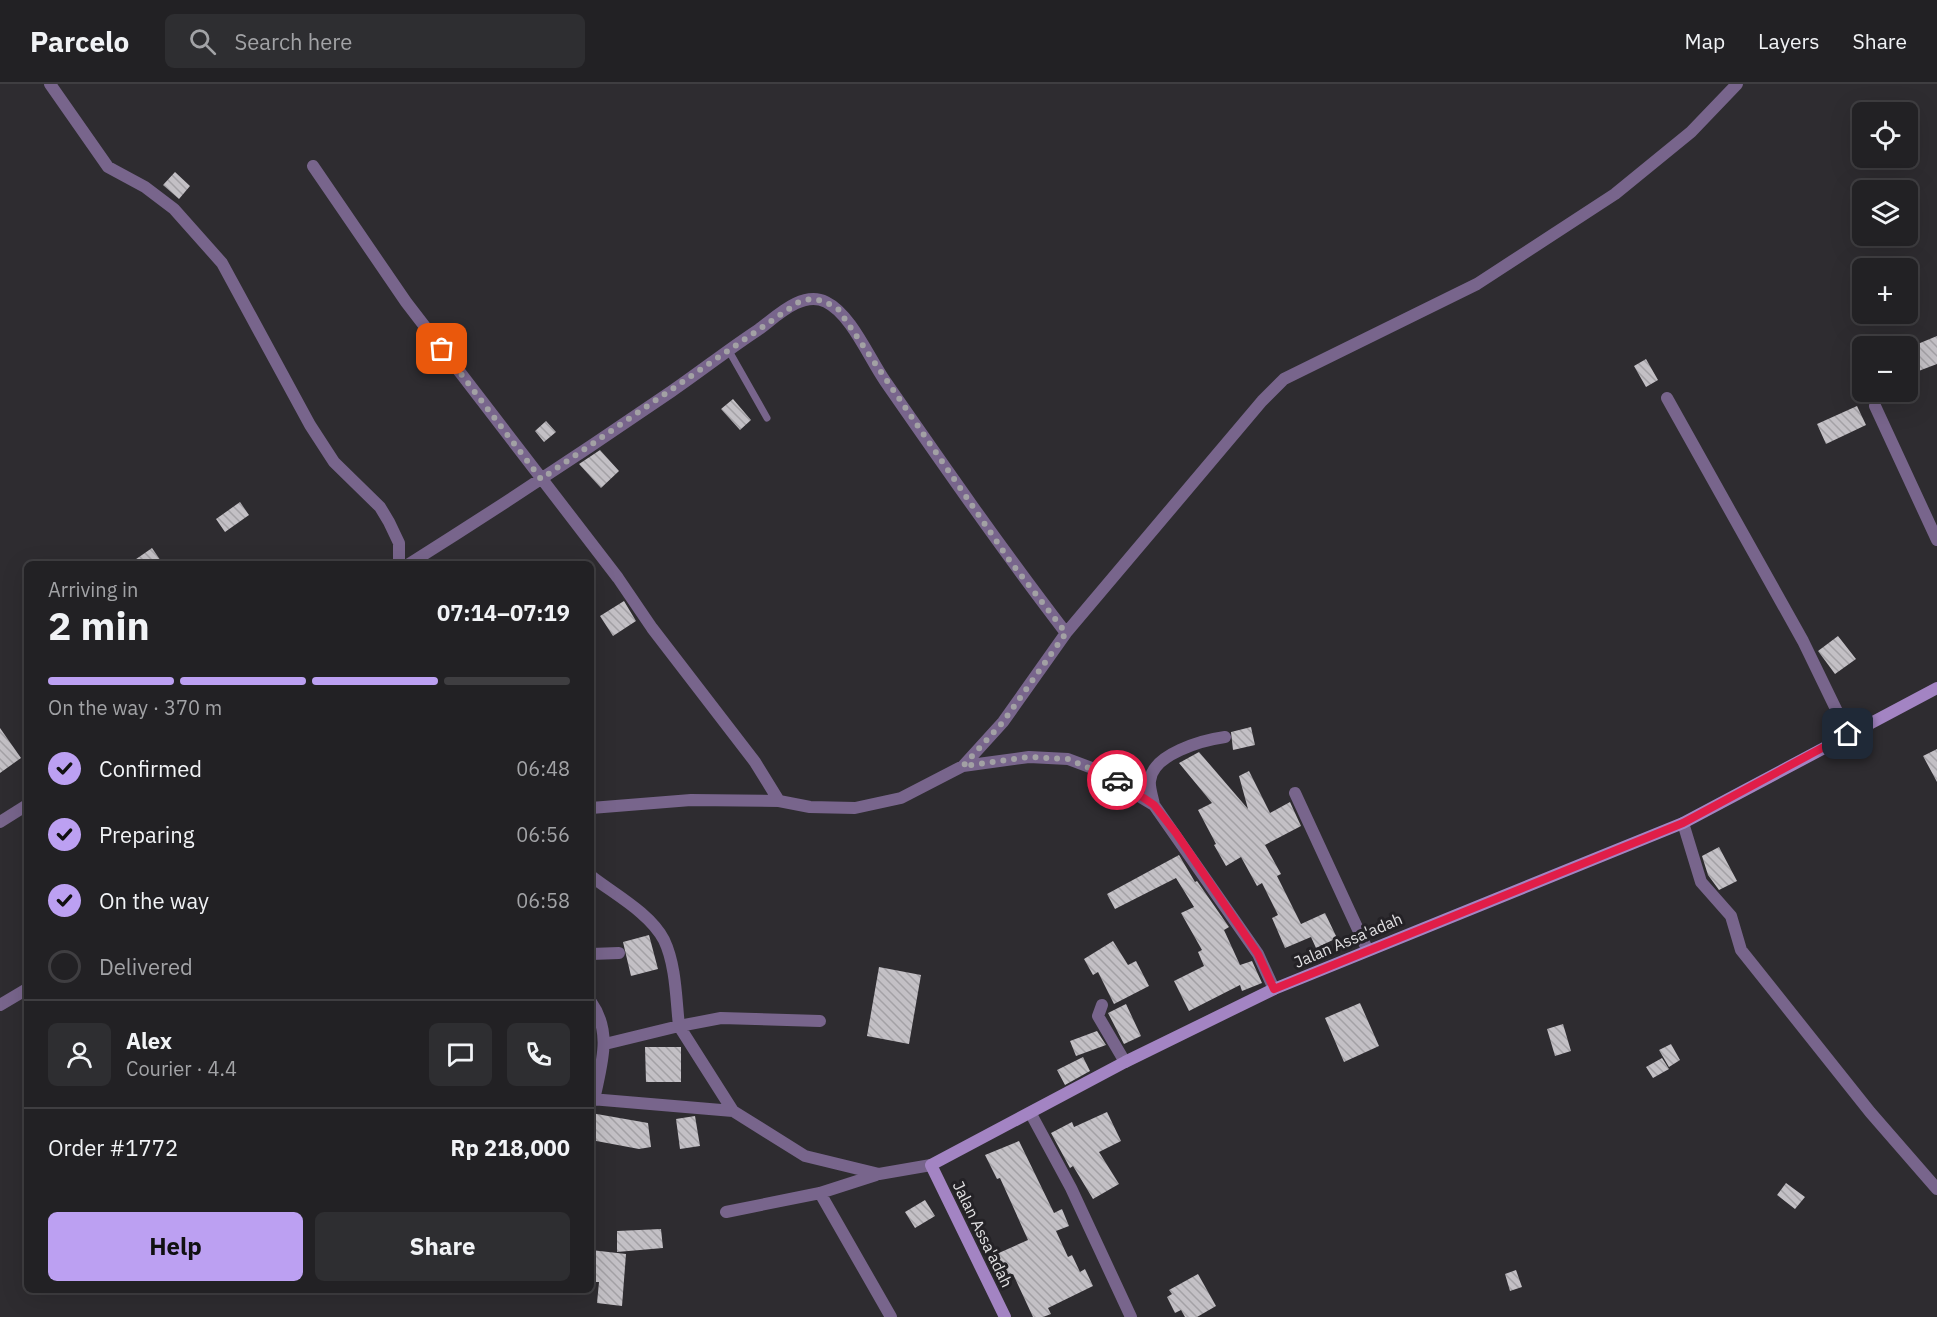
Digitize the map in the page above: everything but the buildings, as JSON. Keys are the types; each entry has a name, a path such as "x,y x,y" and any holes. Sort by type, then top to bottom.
{"street":[{"path":"50,84 100,156 115,171 144,187 174,209 222,263 310,425 334,462 380,507 389,522 399,543 399,561"},
{"path":"963,766 1003,722 1066,633 1262,401 1284,379 1477,284 1615,194 1691,132 1737,84"},
{"path":"313,166 390,280 755,762 779,801"},
{"path":"414,561 541,479 799,302 809,298 824,300 838,309 1010,561 1066,633"},
{"path":"1667,398 1803,641 1848,734"},
{"path":"1875,405 1937,540"},
{"name":"Jalan Assa'adah","path":"1005,1317 931,1165 1031,1114 1125,1062 1274,989 1367,949 1683,823 1937,688"},
{"path":"1154,805 1150,781 1156,766 1201,740 1224,737"},
{"path":"594,808 691,800 779,801 810,807 855,808 901,798 963,766 1029,757 1068,759 1120,782 1154,805 1258,954 1274,989"},
{"path":"1295,793 1367,949"},
{"path":"0,822 24,807"},
{"path":"1683,823 1701,882 1731,916 1741,950 1870,1112 1937,1189"},
{"path":"594,878 644,916 664,940 672,967 679,1026 733,1111 805,1156 879,1174"},
{"path":"594,954 620,953"},
{"path":"0,1005 24,991"},
{"path":"1102,1005 1098,1016 1125,1062"},
{"path":"594,1006 602,1018 605,1044 594,1094"},
{"path":"605,1044 721,1018 820,1020"},
{"path":"594,1099 733,1111"},
{"path":"1031,1114 1071,1188 1131,1317"},
{"path":"726,1212 820,1193 879,1174 931,1165"},
{"path":"820,1193 891,1317"}],"lane":[{"path":"729,351 767,418"}],"way so far":[{"path":"442,349 541,479 799,302 809,298 824,300 838,309 847,320 871,361 1010,561 1066,633 1003,722 963,766 1029,757 1068,759 1117,780"}],"route":[{"path":"1117,780 1154,805 1176,833 1258,954 1274,989 1470,907 1683,823 1848,734"}]}
